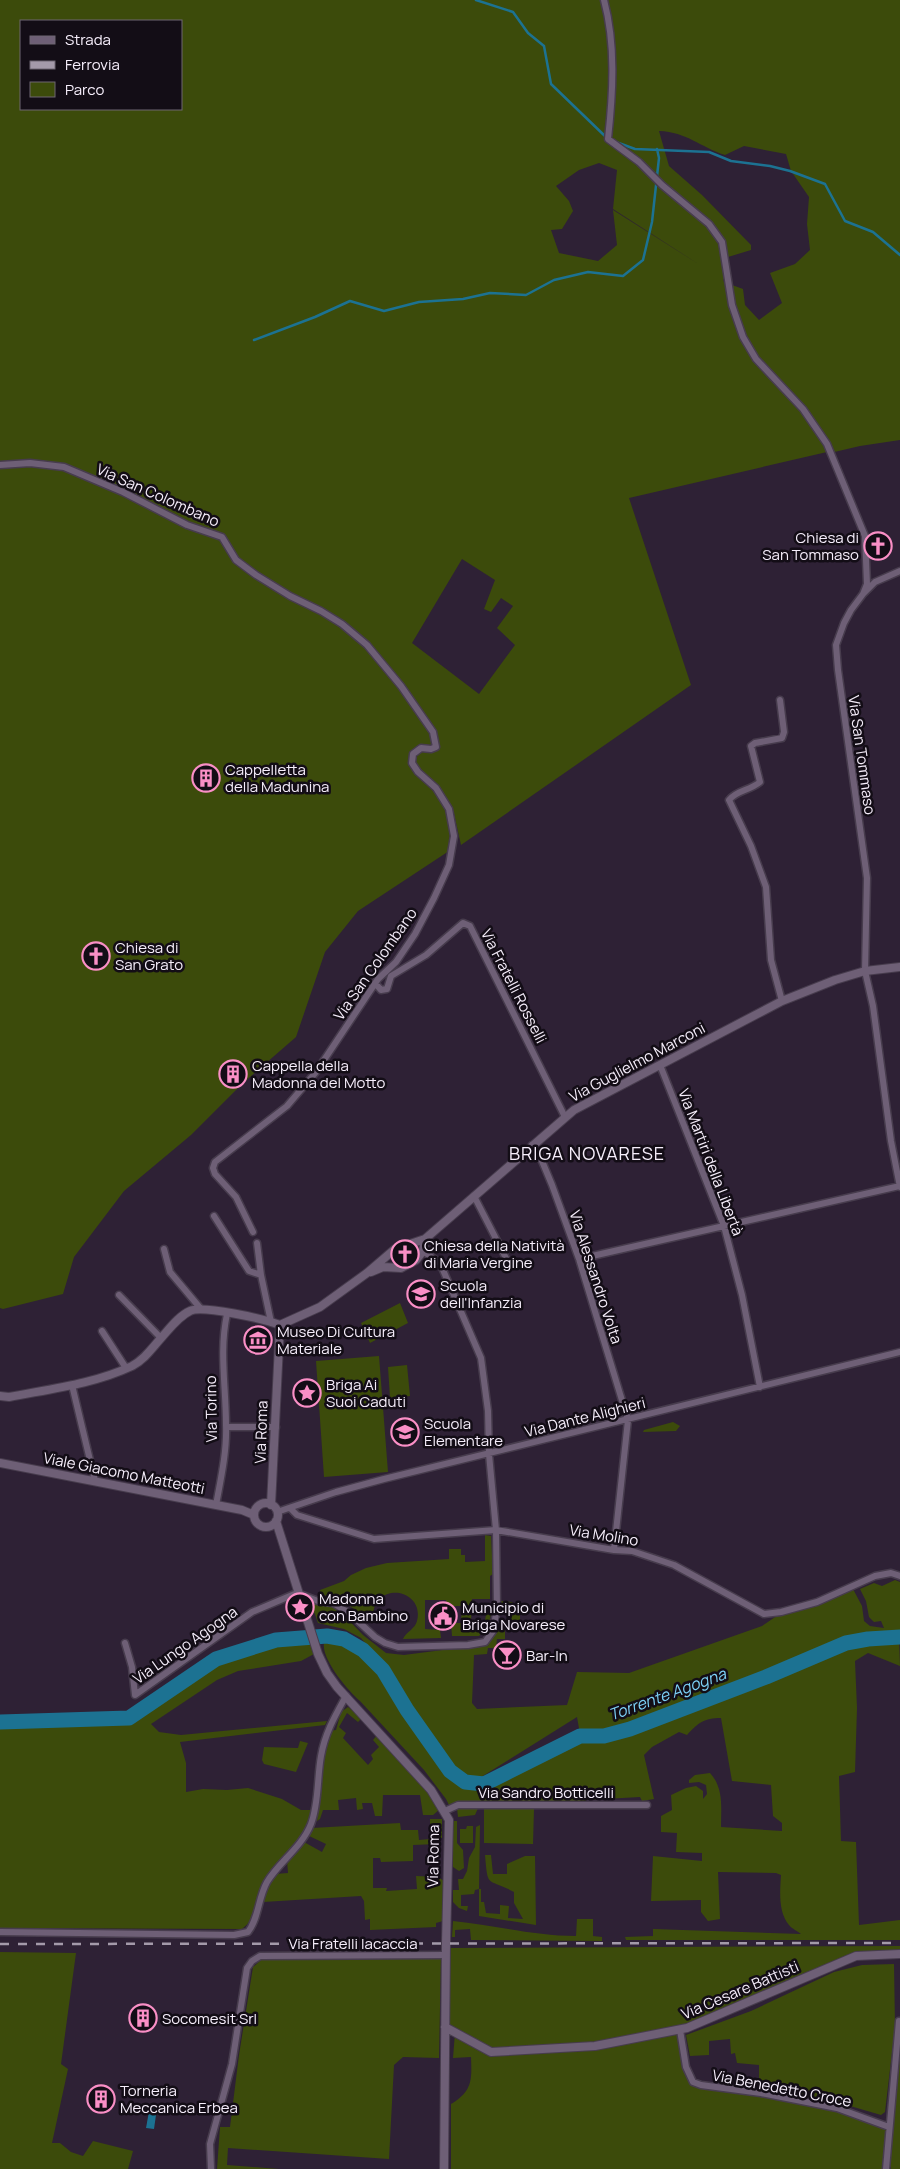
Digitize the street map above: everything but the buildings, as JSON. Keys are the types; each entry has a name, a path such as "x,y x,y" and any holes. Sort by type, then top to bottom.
{"street":[{"path":"604,0 609,18 613,78 608,139 639,162 709,224 722,242 728,288 742,336 756,359 803,409 827,444 865,536 867,584 863,594"},
{"name":"Via San Colombano","path":"0,465 30,463 64,467 123,492 187,525 222,537 236,560 256,575 290,596 321,610 342,624 367,645 401,686 433,732 436,747 431,750 421,748 413,754 412,762 418,772 436,788 449,809 454,836 449,865 419,927 396,962 375,983 316,1072 287,1106 214,1162 215,1174 236,1197 253,1232"},
{"name":"Via San Tommaso","path":"900,570 875,582 863,594 844,623 836,645 867,878 865,972 873,1006 900,1187"},
{"path":"780,700 784,732 782,738 755,743 752,746 760,782 750,789 735,793 729,800 751,846 766,887 772,960 782,1001"},
{"name":"Via Fratelli Rosselli","path":"375,983 381,990 387,989 391,976 426,955 463,923 470,926 565,1117"},
{"name":"Via Guglielmo Marconi","path":"280,1325 320,1307 367,1274 395,1250 425,1239 574,1110 782,1001 834,980 865,972 900,967"},
{"name":"Via Martiri della Libertà","path":"660,1065 724,1226 742,1296 760,1387"},
{"name":"Via Alessandro Volta","path":"532,1145 549,1177 579,1259 628,1420"},
{"path":"579,1259 900,1187"},
{"path":"474,1196 508,1264"},
{"path":"214,1216 248,1271 261,1275"},
{"path":"297,1593 318,1601 333,1603 376,1637 385,1643 398,1647 468,1645 485,1642 493,1632 496,1622 496,1530 489,1454 488,1410 481,1358 440,1263 423,1251 425,1239"},
{"path":"257,1243 261,1275 271,1322"},
{"path":"164,1249 170,1272 201,1309"},
{"name":"Via Guglielmo Marconi","path":"367,1274 383,1267 401,1268 416,1260 423,1251"},
{"path":"119,1295 161,1338"},
{"path":"0,1396 9,1397 72,1385 126,1368 146,1356 180,1318 190,1311 215,1309 227,1314 280,1325"},
{"name":"Via Torino","path":"216,1504 224,1462 226,1427 222,1338 227,1314"},
{"name":"Via Roma","path":"271,1505 280,1325"},
{"path":"102,1331 126,1368"},
{"name":"Via Dante Alighieri","path":"277,1512 336,1492 900,1352"},
{"path":"72,1385 95,1481"},
{"path":"614,1550 628,1420"},
{"path":"226,1427 276,1426"},
{"name":"Viale Giacomo Matteotti","path":"0,1463 242,1510 256,1511"},
{"path":"263,1504 271,1505 277,1512 274,1524 260,1525 256,1511 263,1504"},
{"name":"Via Molino","path":"290,1508 296,1515 374,1539 496,1530 614,1550 632,1551 674,1566 764,1614 781,1612 816,1602 875,1576 891,1573 900,1576"},
{"name":"Via Roma","path":"274,1524 280,1536 318,1654 327,1673 431,1790 449,1820 444,2169"},
{"name":"Via Lungo Agogna","path":"125,1643 132,1667 135,1695 252,1612 297,1593"},
{"path":"0,1932 234,1935 248,1932 253,1927 260,1898 267,1883 277,1868 295,1849 311,1824 318,1790 321,1755 329,1725 346,1696"},
{"name":"Via Sandro Botticelli","path":"445,1811 458,1805 647,1805"},
{"name":"Via Cesare Battisti","path":"445,2027 491,2052 595,2046 680,2030 717,2017 844,1960 864,1956 900,1954"},
{"name":"Via Fratelli Iacaccia","path":"211,2169 210,2144 232,2064 247,1968 252,1960 260,1956 446,1955"},
{"path":"886,2169 899,2022"},
{"name":"Via Benedetto Croce","path":"680,2030 686,2067 693,2082 701,2085 837,2108 889,2127"}],"green space":[{"path":"0,0 900,0 900,440 830,453 804,408 758,358 744,336 734,304 732,285 723,279 741,337 755,360 802,409 827,452 629,498 691,685 461,845 453,809 437,787 413,762 414,755 437,748 433,729 392,670 387,672 424,718 434,738 435,746 430,748 420,747 412,753 412,761 419,775 442,801 448,812 449,851 358,911 325,952 296,1037 242,1084 191,1135 124,1191 74,1257 63,1294 3,1309 0,1308","holes":["659,131 678,134 725,155 744,146 786,154 791,171 809,197 807,224 810,250 795,264 770,273 782,303 759,320 745,305 743,289 732,285 728,257 751,250 751,245 702,195 669,166","599,163 617,170 613,209 700,265 613,210 617,245 598,261 559,253 551,230 562,229 573,211 569,201 556,186 579,170","462,559 495,580 484,609 491,612 501,598 513,606 497,628 515,645 479,694 412,643"]},
{"path":"400,1303 408,1323 370,1343 361,1323"},
{"path":"379,1356 388,1472 324,1477 316,1361"},
{"path":"407,1365 410,1396 390,1398 388,1367"},
{"path":"673,1422 680,1426 676,1431 643,1432 644,1430"},
{"path":"485,1535 491,1536 493,1574 490,1576 490,1599 472,1599 471,1621 485,1621 486,1614 491,1614 488,1626 479,1636 452,1636 451,1623 461,1623 462,1606 447,1606 446,1600 425,1600 425,1629 440,1630 441,1638 403,1639 417,1621 418,1610 408,1596 400,1593 391,1593 383,1596 376,1603 373,1614 361,1615 338,1599 321,1595 320,1590 344,1581 351,1575 366,1568 387,1563 449,1559 449,1549 461,1549 461,1555 465,1555 465,1562 485,1561"},
{"path":"895,1580 900,1582 900,1635 845,1641 630,1728 604,1734 580,1734 577,1717 478,1779 460,1775 442,1755 410,1709 396,1681 361,1638 344,1629 318,1623 311,1603 329,1604 336,1607 363,1635 386,1653 404,1655 481,1645 494,1633 501,1621 505,1621 505,1639 497,1639 496,1648 488,1648 487,1654 474,1655 472,1703 477,1709 567,1705 577,1672 629,1673 762,1626 781,1613 853,1589 862,1606 864,1621 870,1626 884,1628 881,1621 874,1622 869,1617 866,1601 860,1589 874,1583 882,1586"},
{"path":"501,1601 512,1602 520,1609 520,1624 511,1625 510,1610 501,1610"},
{"path":"308,1637 314,1654 301,1661 238,1671 217,1680 151,1724 159,1732 181,1735 327,1721 325,1725 180,1742 186,1763 186,1792 203,1789 227,1790 248,1788 282,1799 301,1810 311,1810 306,1829 269,1874 253,1917 242,1929 0,1928 0,1724 130,1720 217,1664"},
{"path":"899,1637 900,1666 868,1653 855,1661 857,1708 855,1772 839,1776 841,1841 856,1842 859,1925 900,1920 900,1940 626,1940 625,1937 653,1936 653,1929 801,1934 785,1920 780,1901 781,1875 776,1873 718,1872 720,1919 708,1921 701,1912 701,1900 651,1901 653,1856 702,1861 702,1853 676,1852 677,1833 661,1832 661,1816 672,1810 671,1795 686,1788 696,1786 703,1791 703,1799 707,1794 706,1785 699,1782 689,1783 689,1780 695,1775 710,1773 718,1785 721,1799 721,1827 782,1831 782,1823 773,1816 771,1785 732,1781 721,1718 702,1722 687,1735 679,1732 652,1747 644,1755 654,1799 642,1801 640,1797 586,1800 585,1803 544,1803 543,1801 505,1801 504,1803 456,1802 449,1805 424,1770 349,1690 331,1666 324,1650 324,1643 338,1644 358,1652 369,1660 380,1679 399,1701 449,1772 465,1783 484,1785 580,1737 605,1736 630,1730 766,1678 846,1644"},
{"path":"348,1707 362,1718 358,1722 347,1713 339,1727 346,1733 343,1738 368,1765 373,1759 371,1755 379,1747 373,1740 378,1734 431,1794 439,1810 433,1815 423,1815 420,1795 383,1795 382,1816 375,1816 372,1803 362,1803 363,1809 357,1810 356,1798 338,1800 339,1810 323,1810 320,1819 317,1821 322,1755 328,1731 336,1730 341,1712"},
{"path":"300,1741 308,1743 296,1772 264,1764 262,1760 264,1747 298,1748"},
{"path":"459,1806 479,1806 475,1815 458,1817 457,1808"},
{"path":"484,1809 534,1809 533,1844 484,1843"},
{"path":"430,1819 442,1819 442,1838 437,1838 437,1844 413,1845 413,1861 381,1862 380,1858 373,1858 373,1888 387,1888 386,1891 417,1889 416,1876 438,1877 444,1881 443,1921 436,1923 436,1927 370,1930 370,1919 365,1920 364,1901 361,1896 263,1902 262,1898 275,1874 288,1873 287,1860 304,1842 322,1852 326,1844 307,1835 312,1828 400,1823 401,1830 418,1830 419,1840 430,1839"},
{"path":"453,1821 457,1821 457,1843 463,1850 464,1868 459,1871 453,1867"},
{"path":"480,1825 479,1889 475,1890 474,1894 461,1895 461,1906 468,1906 467,1911 459,1908 453,1902 453,1890 459,1890 458,1879 463,1879 467,1871 469,1858 475,1847 476,1827"},
{"path":"467,1826 473,1826 473,1843 460,1843 460,1829 466,1829"},
{"path":"485,1855 491,1855 493,1874 507,1874 507,1864 525,1856 535,1856 536,1925 479,1916 479,1889 481,1889 481,1902 484,1902 486,1913 500,1914 500,1905 509,1906 508,1918 523,1919 514,1903 514,1892 490,1881 488,1878"},
{"path":"577,1919 593,1919 593,1936 602,1937 602,1941 471,1940 470,1929 455,1930 455,1937 452,1937 453,1921 560,1936 576,1936"},
{"path":"900,1946 900,1950 857,1952 708,2017 686,2024 594,2043 493,2048 447,2024 447,1948"},
{"path":"0,1952 76,1953 61,2064 68,2069 52,2143 60,2143 71,2152 83,2156 93,2141 133,2151 128,2169 0,2169"},
{"path":"441,1958 439,2058 403,2057 394,2065 389,2159 228,2148 227,2165 279,2169 217,2169 220,2127 230,2127 253,1967 261,1960"},
{"path":"894,1964 895,2027 885,2112 881,2115 833,2101 759,2088 759,2065 737,2063 735,2053 731,2054 730,2039 709,2041 709,2055 690,2056 686,2035 751,2011 834,1972 862,1965"},
{"path":"680,2030 686,2067 694,2082 837,2108 893,2128 900,2053 900,2169 891,2169 891,2167 887,2166 886,2169 451,2169 451,2104 467,2090 471,2079 471,2057 453,2058 455,2033 491,2052 595,2046"}],"water":[{"path":"150,2106 157,2108 154,2129 146,2128"}],"waterway":[{"path":"476,0 513,12 528,33 544,46 551,84 607,138"},
{"path":"616,142 635,149 709,152 731,161 770,166 790,171 825,184 845,221 873,232 900,255"},
{"path":"254,340 315,317 350,301 384,311 419,302 463,299 490,293 526,295 554,280 588,272 623,276 643,260 652,222 659,158 657,149"},
{"name":"Torrente Agogna","path":"0,1722 129,1718 216,1659 276,1640 327,1636 344,1639 363,1650 383,1670 407,1710 450,1771 465,1782 484,1784 580,1736 604,1736 630,1729 766,1677 846,1643 868,1639 900,1637"}],"railway":[{"path":"0,1944 900,1943"}],"place":[{"name":"Chiesa di San Tommaso","path":"878,546"},
{"name":"Cappelletta della Madunina","path":"206,778"},
{"name":"Chiesa di San Grato","path":"96,956"},
{"name":"Cappella della Madonna del Motto","path":"233,1074"},
{"name":"Chiesa della Natività di Maria Vergine","path":"405,1254"},
{"name":"Scuola dell'Infanzia","path":"421,1294"},
{"name":"Museo Di Cultura Materiale","path":"258,1340"},
{"name":"Briga Ai Suoi Caduti","path":"307,1393"},
{"name":"Scuola Elementare","path":"405,1432"},
{"name":"Madonna con Bambino","path":"300,1607"},
{"name":"Municipio di Briga Novarese","path":"443,1616"},
{"name":"Bar-In","path":"507,1655"},
{"name":"Socomesit Srl","path":"143,2018"},
{"name":"Torneria Meccanica Erbea","path":"101,2099"}],"district":[{"name":"BRIGA NOVARESE","path":"587,1153"}]}
